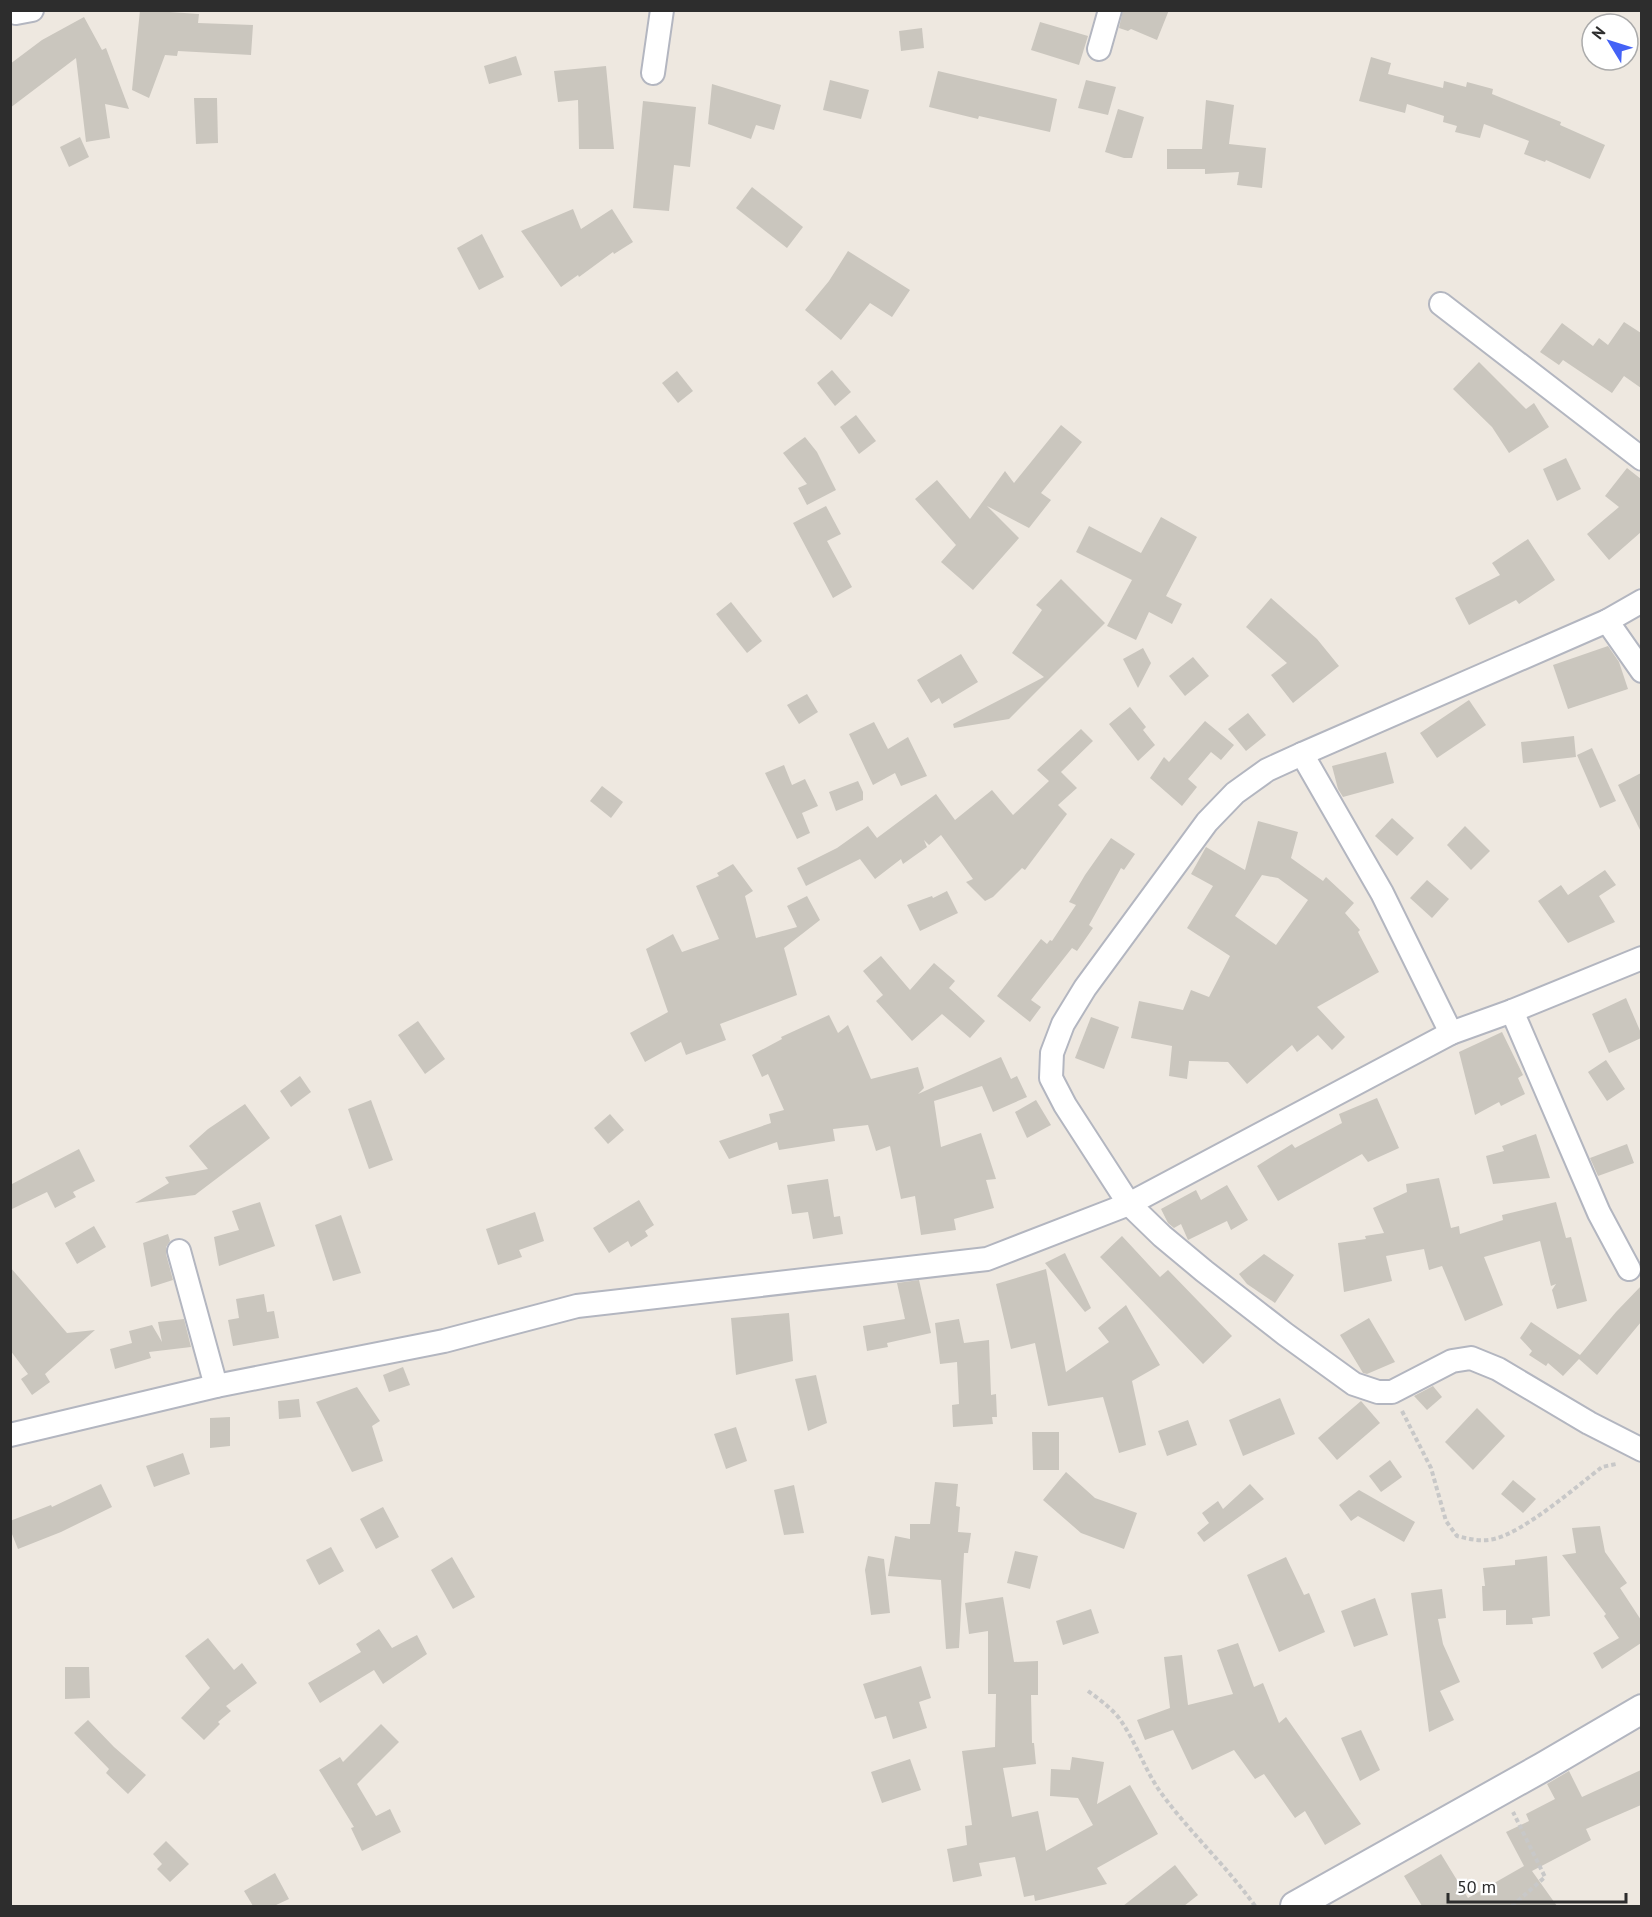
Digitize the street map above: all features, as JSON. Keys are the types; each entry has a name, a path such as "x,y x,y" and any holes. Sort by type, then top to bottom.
{"street":[{"path":"10,11 16,13 32,10"},
{"path":"654,73 662,10"},
{"path":"1099,49 1110,10"},
{"path":"1441,304 1641,459"},
{"path":"1641,601 1607,621 1268,770 1235,793 1207,822 1085,988 1063,1024 1052,1053 1051,1078 1065,1105 1129,1204 1162,1236 1204,1271 1354,1384 1378,1392 1392,1392 1452,1361 1472,1358 1498,1369 1589,1423 1641,1450"},
{"path":"1607,621 1641,671"},
{"path":"1302,754 1382,893 1451,1033"},
{"path":"10,1435 216,1386 444,1341 577,1306 987,1259 1129,1204 1451,1033 1512,1011 1641,957"},
{"path":"1512,1011 1596,1207 1629,1269"},
{"path":"180,1251 216,1386"},
{"path":"1295,1906 1503,1790 1641,1708"}],"path":[{"path":"1392,1392 1431,1468 1446,1521 1457,1536 1479,1541 1495,1539 1528,1522 1602,1467 1622,1462"},
{"path":"1088,1691 1107,1705 1119,1719 1158,1788 1183,1821 1256,1906"},
{"path":"1503,1790 1545,1877 1512,1906"}],"building":[{"path":"140,10 199,14 198,23 253,25 251,55 178,51 177,56 165,55 149,98 132,90"},
{"path":"1123,10 1169,10 1157,40 1131,29 1128,31 1119,28"},
{"path":"84,17 102,50 106,48 129,109 105,104 110,138 86,142 76,58 10,108 10,64 42,40"},
{"path":"1040,22 1088,36 1079,65 1031,50"},
{"path":"922,28 924,48 901,51 899,31"},
{"path":"516,56 522,75 489,84 484,66"},
{"path":"1371,57 1391,63 1388,74 1443,88 1444,81 1466,87 1467,82 1493,89 1492,94 1561,122 1560,125 1605,145 1590,179 1546,160 1545,162 1524,154 1529,141 1484,124 1480,138 1455,132 1457,126 1443,122 1444,116 1407,104 1405,113 1359,101"},
{"path":"606,66 614,149 579,149 578,100 558,102 554,71"},
{"path":"938,71 1057,99 1050,132 979,116 978,119 929,107"},
{"path":"830,80 869,90 861,119 823,110"},
{"path":"1086,80 1116,87 1108,115 1078,108"},
{"path":"712,84 781,105 774,130 756,125 751,139 708,124"},
{"path":"194,98 217,98 218,143 196,144"},
{"path":"1206,100 1234,105 1229,144 1266,148 1262,188 1237,185 1239,172 1205,174 1205,169 1167,169 1167,149 1202,149"},
{"path":"643,101 696,107 690,167 674,165 669,211 633,208"},
{"path":"1118,109 1144,117 1132,158 1105,152"},
{"path":"80,137 89,157 69,167 60,147"},
{"path":"752,187 803,227 787,248 736,208"},
{"path":"573,209 581,229 612,209 633,242 614,254 613,252 561,287 521,231"},
{"path":"482,234 504,277 479,290 457,248"},
{"path":"848,251 910,290 892,317 870,303 841,340 805,310 829,281"},
{"path":"1624,322 1641,333 1641,388 1624,376 1612,393 1563,360 1559,365 1540,352 1562,323 1593,346 1599,338 1608,345"},
{"path":"1479,362 1526,409 1534,403 1549,427 1509,453 1492,427 1453,389"},
{"path":"832,370 851,392 835,406 817,383"},
{"path":"677,371 693,391 678,403 662,383"},
{"path":"856,415 876,441 859,454 840,427"},
{"path":"1061,425 1082,442 1041,493 1051,500 1029,528 987,506 1019,538 973,590 941,562 956,545 915,499 937,480 970,519 1005,471 1014,483"},
{"path":"805,437 817,452 836,490 807,505 798,488 807,484 783,453"},
{"path":"1566,458 1581,489 1557,501 1543,469"},
{"path":"1627,468 1641,479 1641,532 1609,560 1587,534 1619,507 1605,496"},
{"path":"826,506 841,534 827,541 852,587 833,598 793,523"},
{"path":"1161,517 1197,537 1166,596 1182,604 1172,624 1149,612 1136,640 1107,626 1132,580 1076,552 1089,526 1141,553"},
{"path":"1528,539 1555,580 1519,604 1516,600 1469,625 1455,598 1500,575 1492,563"},
{"path":"1061,579 1105,623 1009,719 954,728 953,724 1044,677 1012,653 1042,610 1036,605"},
{"path":"1271,598 1317,639 1339,666 1293,703 1271,675 1287,663 1246,627"},
{"path":"731,602 762,641 747,653 716,614"},
{"path":"1608,646 1619,662 1628,689 1568,709 1553,665"},
{"path":"1143,648 1151,663 1138,688 1123,659"},
{"path":"961,654 978,682 942,704 939,698 931,703 917,680"},
{"path":"1193,657 1209,676 1185,696 1169,676"},
{"path":"807,694 818,712 799,724 787,705"},
{"path":"1469,700 1486,725 1437,758 1420,733"},
{"path":"1130,707 1146,727 1143,730 1155,745 1138,761 1109,724"},
{"path":"1248,713 1266,735 1246,751 1228,729"},
{"path":"1205,721 1234,745 1221,760 1211,752 1188,779 1197,787 1182,806 1150,778 1164,757 1169,762"},
{"path":"874,722 888,749 908,737 927,776 901,786 895,773 873,785 849,734"},
{"path":"1081,729 1093,741 1061,772 1077,788 1058,805 1067,814 1025,870 1022,868 993,897 985,901 966,882 973,879 941,835 929,845 924,840 927,847 903,864 901,859 875,879 860,859 806,886 797,868 837,848 868,826 877,838 936,794 955,820 992,790 1013,815 1049,781 1037,770"},
{"path":"1574,736 1576,757 1523,763 1521,742"},
{"path":"1592,748 1616,801 1600,808 1577,755"},
{"path":"1386,752 1394,783 1343,797 1338,789 1332,766"},
{"path":"784,765 792,785 805,779 818,806 802,813 810,833 797,839 765,773"},
{"path":"1641,773 1641,832 1618,785"},
{"path":"858,781 863,792 863,800 836,811 829,792"},
{"path":"602,786 623,802 611,818 590,801"},
{"path":"1392,818 1414,838 1397,856 1375,836"},
{"path":"1258,821 1298,832 1291,858 1323,881 1326,877 1354,903 1345,913 1360,930 1358,932 1379,972 1317,1007 1345,1037 1332,1050 1318,1035 1297,1052 1292,1045 1247,1084 1228,1062 1189,1061 1187,1079 1169,1076 1172,1046 1131,1038 1139,1001 1183,1010 1191,990 1209,997 1230,956 1187,928 1213,886 1191,874 1206,847 1245,870","holes":["1262,875 1278,878 1308,900 1276,945 1235,916"]},
{"path":"1465,826 1490,851 1471,870 1447,845"},
{"path":"1111,838 1135,854 1124,870 1121,868 1089,925 1093,928 1077,951 1072,948 1031,1000 1041,1007 1030,1022 997,996 1041,939 1047,944 1050,940 1052,941 1076,905 1069,902"},
{"path":"733,864 753,891 745,896 756,938 797,927 787,906 807,896 820,920 784,948 797,995 720,1024 726,1040 686,1055 681,1042 645,1062 630,1033 668,1012 646,949 673,934 682,952 719,939 696,886 719,876 717,873"},
{"path":"1605,870 1616,885 1599,896 1615,922 1568,943 1538,901 1561,885 1568,895"},
{"path":"1427,880 1449,899 1432,918 1410,898"},
{"path":"947,891 958,913 920,931 907,905 932,896 933,898"},
{"path":"881,956 910,990 934,963 955,981 949,988 985,1021 970,1038 942,1014 912,1041 876,1001 883,995 863,971"},
{"path":"1626,998 1641,1038 1609,1053 1592,1014"},
{"path":"829,1015 838,1033 848,1025 871,1079 918,1067 924,1088 918,1094 1001,1057 1011,1079 1017,1076 1027,1097 993,1112 982,1086 934,1101 941,1147 981,1133 996,1179 986,1180 994,1208 954,1219 956,1230 921,1235 915,1196 901,1199 890,1146 876,1151 868,1125 833,1129 835,1141 779,1150 777,1142 729,1159 719,1141 771,1123 769,1114 784,1110 768,1074 762,1077 752,1055 782,1039 781,1037"},
{"path":"1091,1017 1119,1027 1104,1069 1075,1058"},
{"path":"418,1021 445,1059 425,1074 398,1035"},
{"path":"1502,1032 1523,1075 1518,1078 1525,1094 1501,1106 1499,1102 1475,1115 1459,1052"},
{"path":"1606,1060 1625,1089 1607,1101 1588,1072"},
{"path":"300,1076 311,1092 291,1107 280,1091"},
{"path":"1377,1098 1399,1148 1368,1162 1362,1154 1278,1201 1257,1166 1292,1144 1295,1148 1342,1123 1339,1114"},
{"path":"371,1100 393,1160 369,1169 348,1109"},
{"path":"1036,1100 1051,1125 1027,1138 1015,1112"},
{"path":"245,1104 270,1138 195,1195 135,1203 169,1183 165,1177 208,1169 189,1146 208,1129"},
{"path":"610,1114 624,1130 608,1144 594,1128"},
{"path":"1536,1134 1550,1178 1493,1184 1486,1156 1504,1151 1502,1146"},
{"path":"1627,1144 1634,1163 1598,1176 1590,1158"},
{"path":"79,1149 95,1181 73,1192 76,1197 55,1208 47,1192 10,1210 10,1185"},
{"path":"1439,1178 1451,1228 1459,1226 1460,1234 1503,1220 1502,1215 1556,1202 1566,1238 1571,1237 1587,1301 1557,1309 1552,1290 1556,1284 1551,1286 1540,1241 1484,1257 1503,1305 1465,1321 1442,1266 1429,1270 1424,1249 1386,1256 1392,1281 1344,1292 1338,1243 1366,1239 1365,1236 1384,1233 1373,1208 1407,1192 1406,1184"},
{"path":"828,1179 834,1217 840,1216 843,1234 813,1239 808,1212 792,1214 787,1185"},
{"path":"1227,1185 1248,1220 1231,1230 1227,1221 1188,1240 1181,1224 1174,1228 1168,1223 1161,1209 1196,1190 1201,1200"},
{"path":"639,1200 654,1225 645,1231 648,1236 631,1247 628,1241 609,1253 593,1228"},
{"path":"260,1202 275,1246 219,1266 214,1237 239,1230 232,1211"},
{"path":"535,1212 544,1241 519,1250 522,1257 498,1265 486,1229"},
{"path":"341,1215 361,1273 333,1281 315,1225"},
{"path":"94,1226 106,1247 77,1264 65,1243"},
{"path":"168,1234 170,1241 166,1247 166,1254 173,1280 151,1287 143,1243"},
{"path":"1122,1236 1160,1277 1168,1270 1232,1336 1203,1364 1100,1257"},
{"path":"1065,1253 1091,1308 1085,1312 1045,1263"},
{"path":"1264,1254 1294,1275 1275,1303 1247,1284 1239,1274"},
{"path":"10,1267 67,1333 95,1330 45,1374 50,1382 32,1395 21,1379 28,1374 10,1350"},
{"path":"1046,1269 1066,1372 1109,1342 1098,1328 1126,1305 1160,1365 1132,1381 1146,1445 1119,1453 1103,1397 1048,1406 1035,1343 1011,1349 996,1284"},
{"path":"919,1280 931,1333 887,1343 888,1347 867,1351 863,1326 905,1319 897,1283"},
{"path":"1641,1286 1641,1322 1597,1375 1579,1359 1563,1376 1548,1363 1546,1366 1529,1355 1532,1351 1520,1338 1531,1322 1580,1355"},
{"path":"264,1294 267,1312 274,1311 279,1338 233,1346 228,1320 239,1318 236,1299"},
{"path":"789,1313 793,1361 736,1375 731,1318"},
{"path":"1369,1318 1395,1362 1367,1374 1363,1373 1340,1335"},
{"path":"184,1319 191,1347 149,1352 151,1358 115,1369 110,1349 132,1343 129,1331 152,1325 162,1342 158,1322"},
{"path":"959,1319 964,1343 989,1340 991,1395 996,1394 997,1417 992,1417 993,1424 953,1427 952,1405 959,1404 957,1362 940,1364 935,1323"},
{"path":"403,1367 410,1385 389,1392 383,1375"},
{"path":"816,1375 827,1423 808,1431 795,1379"},
{"path":"1433,1386 1442,1397 1427,1410 1414,1396"},
{"path":"357,1387 380,1421 372,1426 383,1461 352,1472 316,1402"},
{"path":"1280,1398 1295,1434 1243,1456 1229,1420"},
{"path":"299,1399 301,1417 279,1419 278,1401"},
{"path":"1361,1401 1380,1423 1337,1460 1318,1438"},
{"path":"1477,1408 1505,1436 1473,1470 1445,1442"},
{"path":"230,1417 230,1446 210,1448 210,1418"},
{"path":"1188,1420 1197,1445 1167,1456 1158,1431"},
{"path":"736,1427 747,1461 726,1469 714,1434"},
{"path":"1032,1432 1059,1432 1059,1470 1033,1470"},
{"path":"183,1453 190,1474 154,1487 146,1466"},
{"path":"1390,1460 1402,1477 1381,1492 1369,1476"},
{"path":"1066,1472 1095,1498 1137,1513 1124,1549 1081,1533 1043,1500"},
{"path":"1513,1480 1536,1499 1523,1513 1501,1494"},
{"path":"935,1482 958,1484 956,1506 960,1507 958,1532 971,1533 968,1553 964,1553 959,1648 946,1649 941,1580 888,1576 895,1536 910,1539 910,1524 930,1524"},
{"path":"101,1484 112,1507 61,1532 18,1549 10,1529 10,1521 51,1505 52,1507"},
{"path":"1250,1484 1264,1499 1204,1542 1197,1533 1209,1523 1202,1513 1218,1501 1223,1509"},
{"path":"794,1485 804,1533 784,1535 774,1490"},
{"path":"1359,1490 1415,1522 1404,1542 1358,1516 1351,1521 1339,1505"},
{"path":"383,1507 399,1537 376,1549 360,1519"},
{"path":"1600,1526 1605,1552 1627,1583 1620,1588 1641,1620 1641,1643 1602,1669 1593,1653 1619,1638 1604,1616 1606,1614 1562,1555 1576,1553 1572,1528"},
{"path":"331,1547 344,1571 319,1585 306,1560"},
{"path":"1015,1551 1038,1556 1030,1589 1007,1583"},
{"path":"868,1556 884,1559 890,1613 871,1615 865,1570"},
{"path":"1547,1556 1550,1616 1532,1618 1533,1624 1506,1625 1506,1610 1483,1611 1482,1586 1485,1586 1483,1568 1515,1565 1515,1560"},
{"path":"452,1557 475,1597 453,1609 431,1570"},
{"path":"1286,1557 1304,1595 1309,1593 1325,1632 1279,1652 1247,1575"},
{"path":"1442,1589 1446,1618 1438,1619 1443,1644 1460,1682 1440,1691 1454,1720 1429,1732 1411,1593"},
{"path":"1003,1597 1014,1662 1038,1661 1038,1695 1031,1695 1032,1743 1034,1743 1036,1764 1003,1768 1012,1817 1038,1811 1046,1851 1093,1825 1078,1798 1050,1796 1051,1769 1070,1770 1072,1757 1104,1762 1097,1804 1130,1785 1158,1834 1097,1868 1107,1884 1035,1901 1034,1895 1024,1897 1015,1857 979,1863 982,1876 953,1882 947,1849 967,1845 965,1826 972,1825 962,1751 995,1747 996,1694 988,1694 988,1631 969,1634 965,1603"},
{"path":"1375,1598 1388,1635 1354,1647 1341,1611"},
{"path":"1091,1609 1099,1633 1063,1645 1056,1621"},
{"path":"379,1629 392,1648 417,1635 427,1654 383,1684 374,1670 320,1703 308,1683 361,1652 356,1644"},
{"path":"208,1638 234,1670 242,1663 257,1683 226,1706 231,1711 218,1722 220,1724 204,1740 181,1718 210,1688 185,1656"},
{"path":"1238,1643 1254,1687 1263,1683 1279,1723 1286,1717 1361,1824 1325,1845 1305,1811 1295,1818 1264,1774 1255,1779 1234,1750 1192,1770 1173,1730 1145,1740 1137,1720 1170,1708 1164,1657 1182,1655 1188,1705 1233,1694 1217,1650"},
{"path":"921,1666 931,1698 919,1702 927,1728 893,1739 886,1716 875,1719 863,1684"},
{"path":"65,1667 89,1667 90,1698 65,1699"},
{"path":"88,1720 146,1775 128,1794 106,1773 109,1769 74,1733"},
{"path":"381,1724 399,1742 357,1784 376,1816 390,1809 401,1832 362,1851 351,1828 354,1827 319,1770 340,1757 343,1762"},
{"path":"1361,1730 1380,1770 1360,1781 1341,1738"},
{"path":"910,1759 921,1790 882,1803 871,1772"},
{"path":"1641,1770 1641,1805 1586,1829 1591,1840 1532,1871 1557,1906 1422,1906 1404,1876 1441,1854 1468,1898 1524,1866 1506,1832 1529,1821 1526,1814 1555,1799 1547,1784 1569,1771 1582,1797"},
{"path":"166,1841 189,1864 170,1882 157,1869 162,1864 153,1854"},
{"path":"1175,1865 1198,1895 1184,1906 1123,1906"},
{"path":"275,1873 289,1899 274,1906 253,1906 244,1891"}]}
